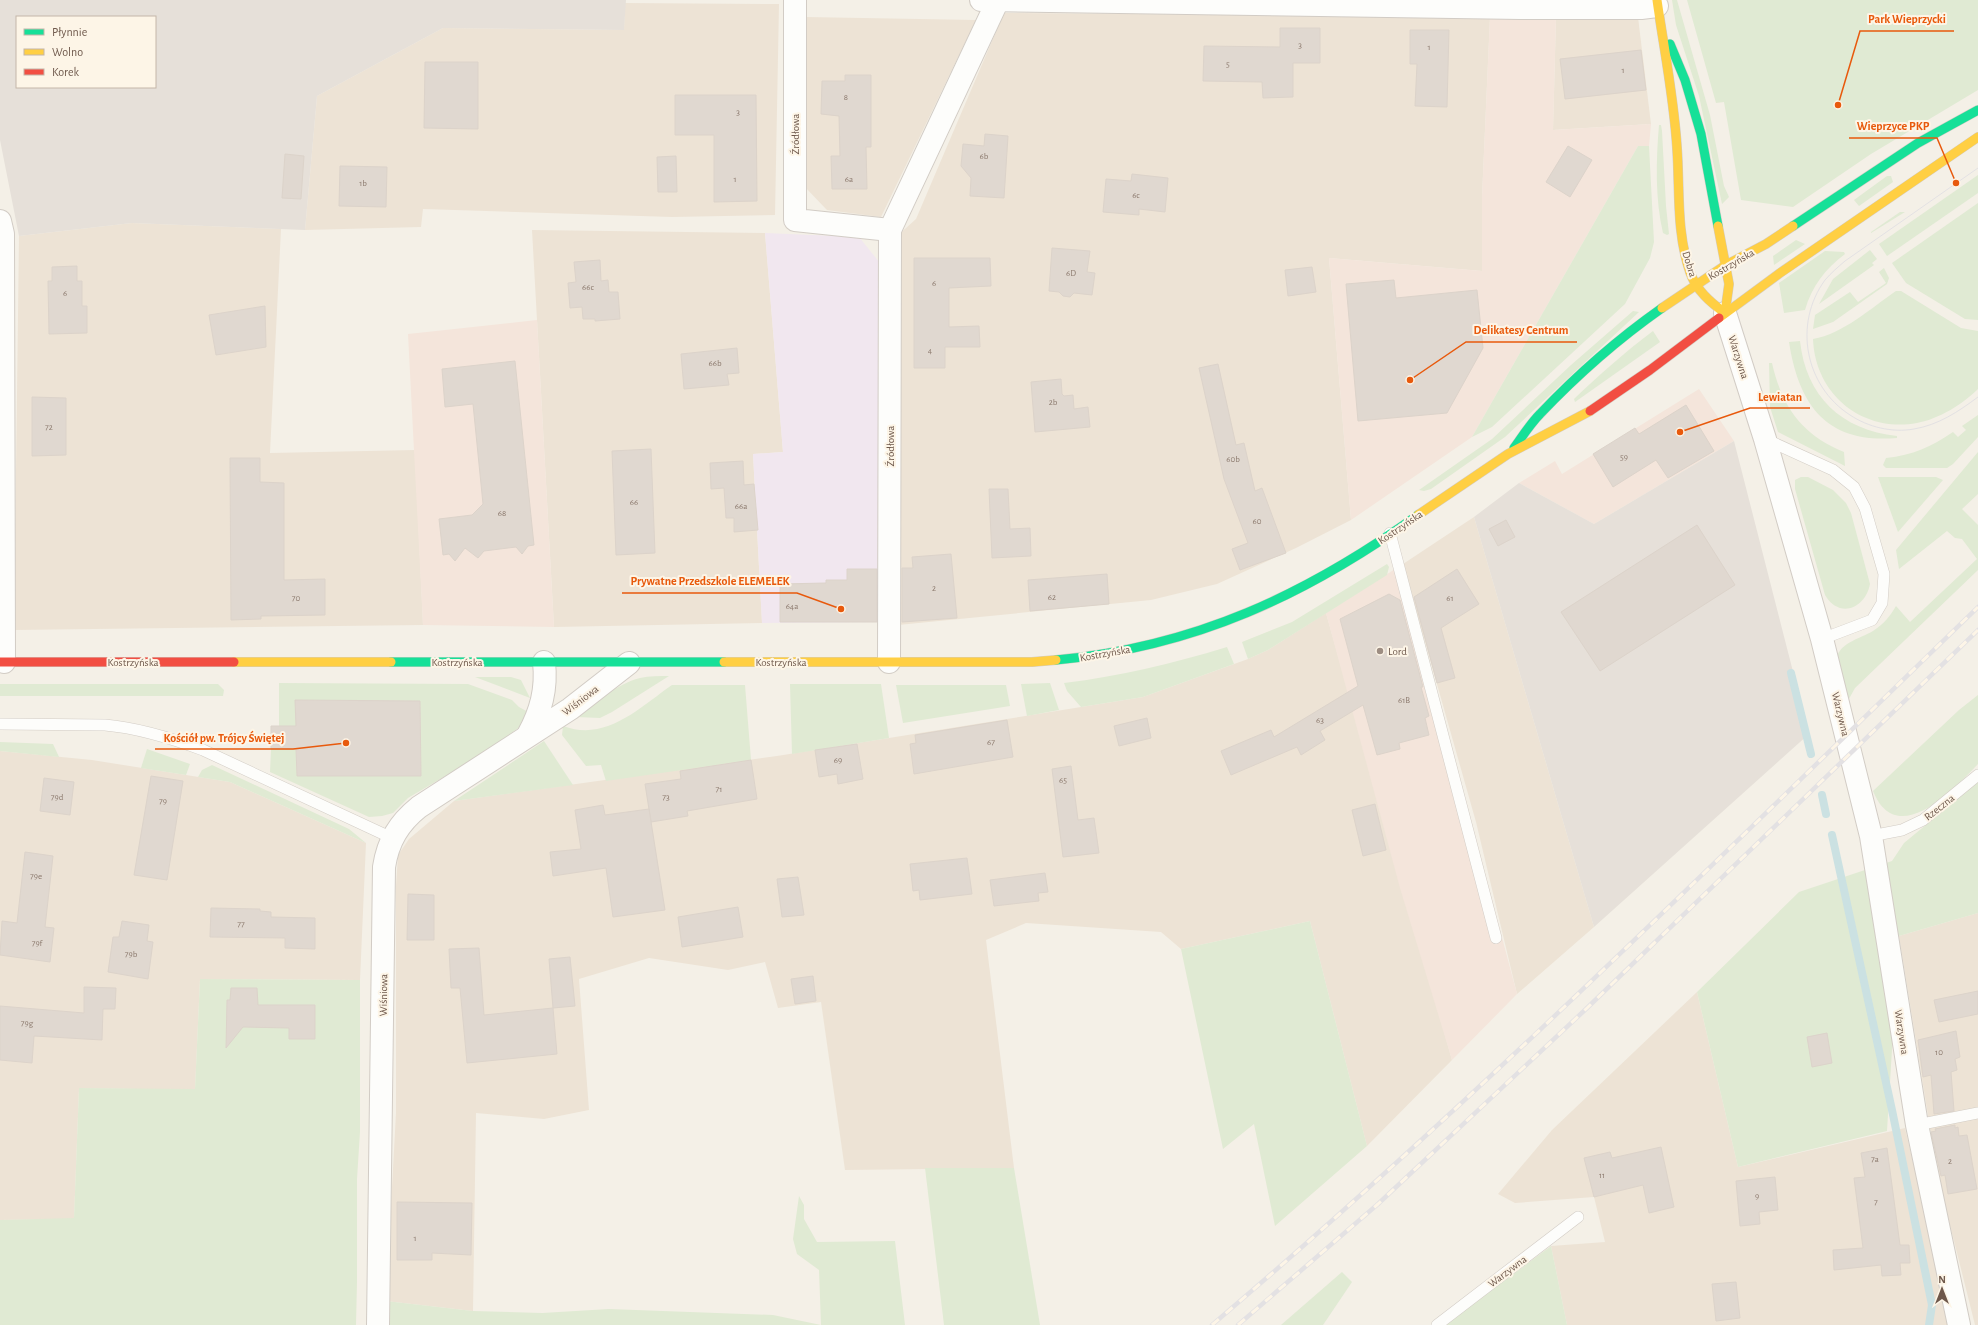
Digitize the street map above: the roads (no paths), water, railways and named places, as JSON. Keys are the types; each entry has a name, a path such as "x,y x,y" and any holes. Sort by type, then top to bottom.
{"main road":[{"path":"1658,8 1685,80 1701,134 1730,284 1725,313"},
{"name":"Dobra","path":"1658,8 1676,147 1678,197 1682,235 1691,273 1696,285 1707,301 1725,313"},
{"name":"Kostrzyńska","path":"1510,452 1539,414 1581,374 1631,331 1726,265 1766,244 1918,143 1978,110"},
{"name":"Kostrzyńska","path":"2,662 1038,661 1069,659 1141,647 1199,632 1251,613 1296,592 1346,564 1510,452 1586,413 1677,351 1725,313 1978,137"}],"street":[{"name":"Źródłowa","path":"795,0 795,220 890,230"},
{"path":"981,0 1521,8 1658,8"},
{"name":"Źródłowa","path":"889,662 890,230 998,0"},
{"path":"0,221 3,234 2,662"},
{"name":"Warzywna","path":"1725,313 1765,439 1822,639 1872,836 1917,1125 1960,1325"},
{"name":"Wiśniowa","path":"528,735 537,719 542,702 545,682 544,662"},
{"name":"Wiśniowa","path":"378,1325 384,867 386,853 392,838 407,817 419,806 470,775 528,735 570,709 629,662"}],"lane":[{"path":"1765,439 1833,470 1854,487 1865,508 1884,574 1882,603 1872,620 1822,639"},
{"path":"1390,533 1496,938"},
{"path":"0,724 105,725 138,730 171,738 203,750 392,838"},
{"name":"Rzeczna","path":"1872,836 1902,830 1923,820 1978,775"},
{"path":"1917,1125 1978,1113"},
{"name":"Warzywna","path":"1437,1325 1578,1217"}],"waterway":[{"path":"1791,673 1811,754"},
{"path":"1822,795 1826,814"},
{"path":"1832,835 1892,1110 1932,1305 1929,1325"}],"tram line":[{"path":"1978,168 1845,261 1832,272 1825,280 1815,297 1809,316 1807,334 1809,353 1814,371 1823,388 1835,403 1850,415 1872,426 1897,430 1923,427 1948,417 1978,397"}],"railway":[{"path":"1212,1325 1311,1239 1506,1062 1696,881 1978,607"},
{"path":"1238,1325 1378,1204 1586,1009 1978,630"}],"place":[{"name":"Park Wieprzycki","path":"1838,105"},
{"name":"Wieprzyce PKP","path":"1956,183"},
{"name":"Delikatesy Centrum","path":"1410,380"},
{"name":"Lewiatan","path":"1680,432"},
{"name":"Prywatne Przedszkole ELEMELEK","path":"841,609"},
{"name":"Lord","path":"1380,651"},
{"name":"Kościół pw. Trójcy Świętej","path":"346,743"}]}
